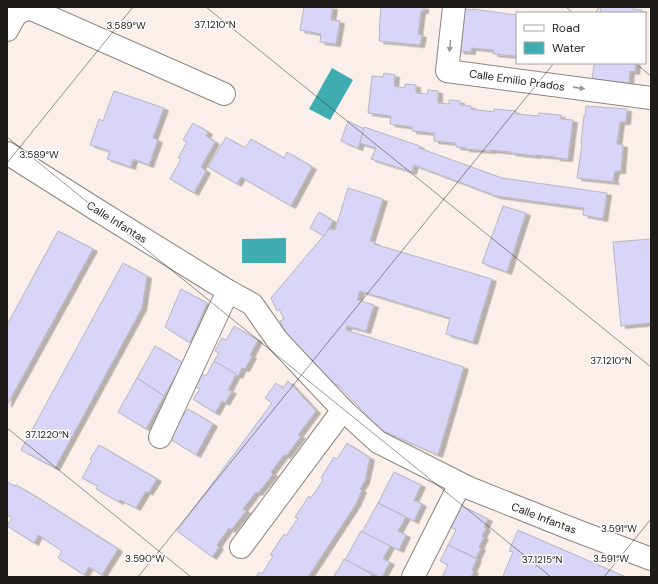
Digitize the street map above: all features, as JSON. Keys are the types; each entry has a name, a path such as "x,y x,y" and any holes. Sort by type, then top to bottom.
{"street":[{"name":"Calle Emilio Prados","path":"454,7 447,71 651,98"},
{"path":"7,30 16,14 29,8 224,94"},
{"name":"Calle Infantas","path":"7,153 228,291 252,304 278,341 343,410 378,442 468,488 651,559"},
{"path":"160,437 228,291"},
{"path":"241,547 343,410"},
{"path":"413,577 460,484"}],"water":[{"path":"332,68 353,80 330,120 309,109"},
{"path":"286,238 286,263 242,263 242,239"}],"building":[{"path":"304,7 333,7 331,20 340,21 336,44 320,42 321,34 300,30"},
{"path":"381,7 424,7 424,11 421,11 418,34 422,35 420,45 379,41"},
{"path":"601,7 633,7 632,9 642,10 641,12 600,12"},
{"path":"464,9 516,15 515,56 493,54 494,50 471,48 471,52 459,51"},
{"path":"636,64 635,72 630,71 629,83 592,79 595,65"},
{"path":"384,73 395,75 394,86 405,88 405,84 416,85 416,93 427,94 428,90 438,91 438,103 449,104 449,100 460,101 460,105 471,106 471,109 494,112 494,109 516,111 516,114 539,116 539,113 561,115 561,119 573,120 568,159 491,150 465,149 466,148 456,147 456,143 434,141 434,133 412,131 412,127 390,124 391,116 368,113 372,76 383,77"},
{"path":"114,91 164,108 153,138 158,140 149,165 133,159 131,167 107,159 110,151 90,145 99,119 103,121"},
{"path":"586,106 627,109 626,122 620,122 617,144 623,145 621,171 615,171 613,181 615,182 577,178"},
{"path":"348,121 364,129 358,148 341,141"},
{"path":"193,123 208,132 206,136 215,142 201,167 206,171 194,193 170,179 181,159 178,158 187,142 183,140"},
{"path":"364,127 420,146 419,148 502,178 607,193 603,219 583,215 584,208 496,196 414,165 412,172 371,159 376,148 360,143"},
{"path":"226,137 245,148 251,139 284,158 287,152 312,167 291,206 241,177 237,184 208,167"},
{"path":"348,188 383,199 370,241 375,242 374,244 492,279 473,342 446,334 450,318 360,291 357,300 374,305 366,331 347,326 346,330 464,367 438,455 381,430 285,333 280,321 284,319 279,309 277,311 271,298 329,229 335,230"},
{"path":"503,206 526,213 507,272 482,263"},
{"path":"319,212 333,221 324,236 310,228"},
{"path":"58,231 93,249 7,405 7,325"},
{"path":"651,239 651,323 621,326 613,242"},
{"path":"123,263 147,276 142,308 55,468 21,450"},
{"path":"181,289 207,303 190,343 165,327"},
{"path":"234,326 258,340 245,369 242,368 238,376 214,361 219,353 215,351 222,338 226,340"},
{"path":"155,346 183,363 164,396 137,378"},
{"path":"214,361 236,374 228,390 232,391 225,403 222,401 215,413 193,399 200,389 195,387 202,374 206,376"},
{"path":"137,378 164,396 146,429 118,412"},
{"path":"288,381 316,411 298,435 301,436 286,456 284,455 271,472 273,474 243,509 246,511 231,530 229,528 217,545 219,547 212,557 177,531 272,403 265,398 276,383 283,388"},
{"path":"188,409 213,424 196,455 167,437 180,414 183,416"},
{"path":"347,443 370,458 365,481 360,489 362,490 356,504 308,577 256,577 259,572 262,574 273,556 270,555 284,534 286,536 298,518 295,517 309,496 311,498 323,480 321,478 334,457 337,459"},
{"path":"99,445 157,479 148,493 146,491 136,508 120,500 119,502 96,489 98,486 82,478 92,460 90,459"},
{"path":"394,472 421,485 414,500 422,504 414,521 378,503"},
{"path":"7,482 30,493 118,549 102,575 89,567 84,575 58,558 62,551 38,535 34,543 7,526 12,518 7,515"},
{"path":"378,503 406,517 398,531 406,535 399,550 362,532"},
{"path":"462,506 488,519 482,536 484,537 479,547 481,548 476,558 448,545 456,530 451,527"},
{"path":"518,530 626,577 504,577 503,576 513,552 509,551"},
{"path":"361,531 390,546 383,559 390,562 382,577 379,577 345,560"},
{"path":"448,545 477,559 472,570 474,571 471,577 442,577 448,565 440,561"},
{"path":"344,559 372,574 371,577 334,577"}]}
